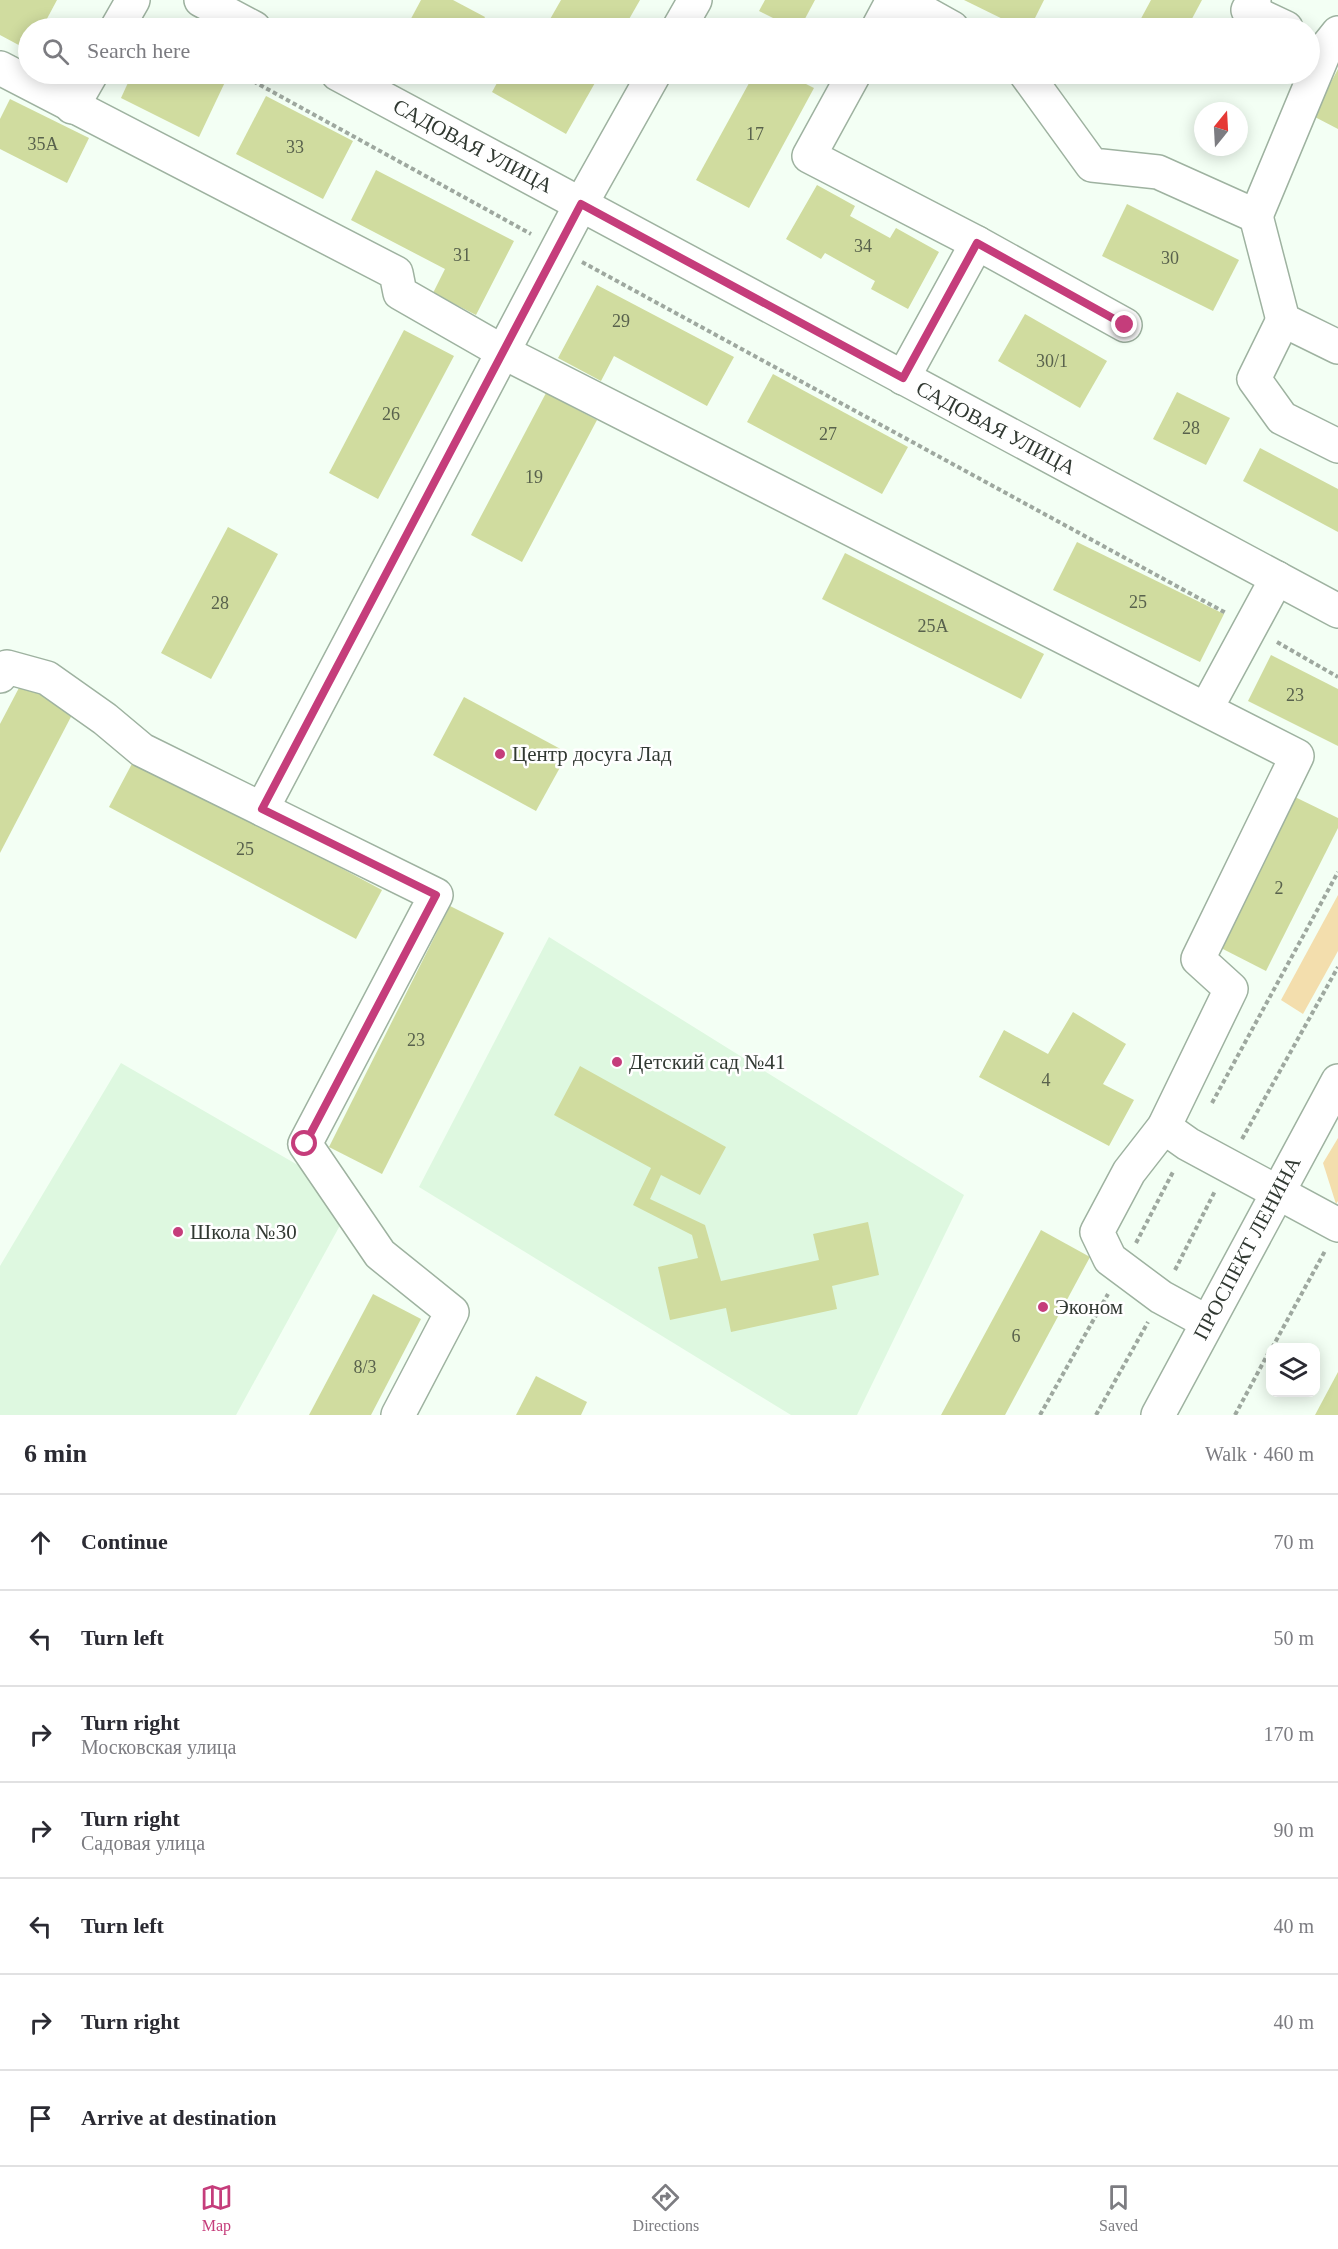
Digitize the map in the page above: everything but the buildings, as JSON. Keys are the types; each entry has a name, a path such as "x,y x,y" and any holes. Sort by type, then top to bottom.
{"street":[{"path":"123,18 133,0"},
{"path":"201,0 235,18"},
{"path":"685,18 695,0"},
{"path":"883,18 893,0"},
{"path":"902,0 934,18"},
{"path":"1254,0 1248,10 1265,18"},
{"path":"0,68 18,78"},
{"path":"30,84 396,273 400,293 503,352 1297,756 1198,959 1232,989 1164,1127 1129,1172 1097,1232 1110,1259 1161,1298 1207,1322"},
{"path":"72,107 85,84"},
{"name":"САДОВАЯ УЛИЦА","path":"357,84 1338,611"},
{"path":"262,809 557,249 648,84"},
{"path":"849,84 809,156 977,243 1125,325"},
{"path":"1033,84 1092,165 1158,172 1256,216"},
{"path":"1307,84 1256,216 1283,320 1254,379 1282,418 1338,446"},
{"path":"903,378 977,243"},
{"path":"1283,320 1338,347"},
{"path":"1206,709 1277,578"},
{"path":"0,676 7,667 47,678 105,719 142,750 436,895 305,1144 380,1254 452,1312 398,1415"},
{"name":"ПРОСПЕКТ ЛЕНИНА","path":"1158,1415 1277,1191 1338,1082"},
{"path":"1164,1127 1188,1144 1277,1191 1332,1236"}],"path":[{"path":"258,84 1251,626 1338,677"},
{"path":"1274,1343 1332,1236"},
{"path":"1235,1415 1266,1358"}],"shaded area":[{"path":"1338,895 1338,951 1303,1014 1281,1000"},
{"name":"Детский сад №41","path":"549,937 964,1195 857,1415 791,1415 419,1187"},
{"name":"Школа №30","path":"121,1063 355,1198 236,1415 0,1415 0,1266"},
{"path":"1338,1138 1338,1201 1336,1204 1323,1163"}],"place":[{"name":"Центр досуга Лад","path":"500,754"},
{"name":"Детский сад №41","path":"617,1062"},
{"name":"Школа №30","path":"178,1232"},
{"name":"Эконом","path":"1043,1307"}],"route":[{"path":"305,1144 436,895 262,809 581,204 903,378 977,243 1125,325"}]}
